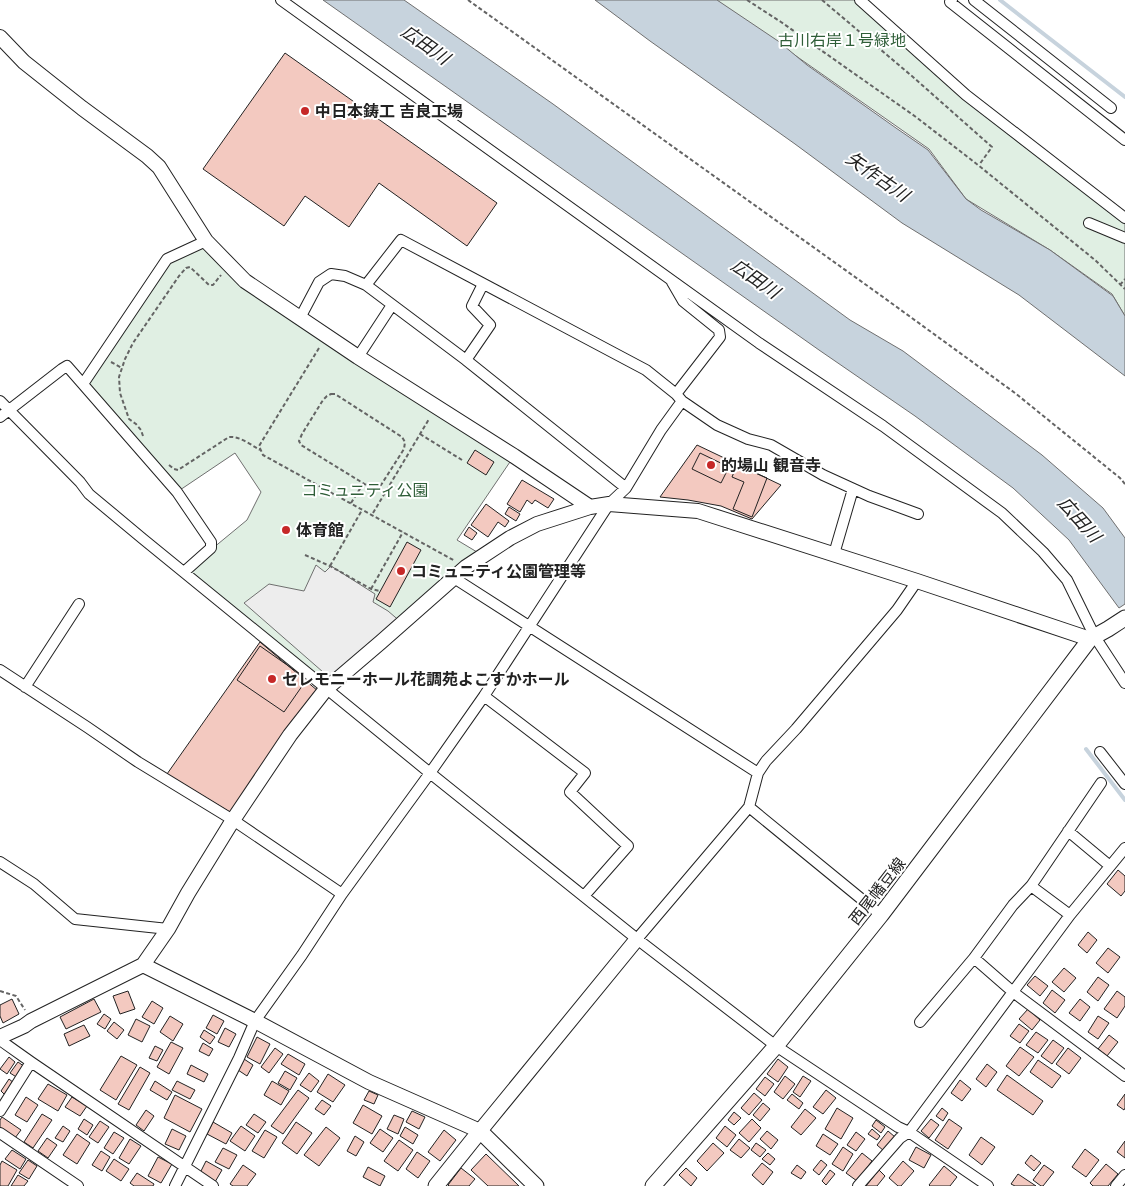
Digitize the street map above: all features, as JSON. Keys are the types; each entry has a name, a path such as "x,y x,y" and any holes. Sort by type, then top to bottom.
{"main road":[{"name":"西尾幡豆線","path":"653,1186 776,1046 881,915 1092,638 1125,618"},
{"path":"436,1186 480,1131 536,1186"}],"street":[{"path":"281,0 759,343 883,426 1002,513 1043,552 1067,580 1092,638 1125,683"},
{"path":"860,0 966,95 1125,218"},
{"path":"952,0 950,2 1125,140"},
{"path":"974,0 1111,108"},
{"path":"0,37 24,62 147,156 163,173 206,241 245,281 358,357 514,456 590,508"},
{"path":"1089,223 1125,238"},
{"path":"366,285 401,240 646,370 679,398 717,425 748,439 771,445 823,475 869,496 918,514"},
{"path":"83,384 167,259 206,241"},
{"path":"300,318 319,282 332,274 345,276 366,285 466,360 626,488"},
{"path":"176,1186 239,1058 255,1021 342,894 484,696 609,504 626,488 662,430 679,398 720,337 720,330 683,301 670,279"},
{"path":"466,360 490,325 472,306 483,284"},
{"path":"358,357 392,305"},
{"path":"3,412 67,366 177,492 211,542 211,548 184,572"},
{"path":"0,401 3,412 80,482 90,494 143,539 637,939 776,1046 898,1127 909,1132 988,1186"},
{"path":"834,554 853,488"},
{"path":"213,1186 31,1062 0,1038 143,965 168,929 233,820 290,735 326,689 482,555 537,524 609,504 698,511 1092,638"},
{"path":"454,578 758,773"},
{"path":"143,965 255,1021 369,1082 480,1131 637,939 749,807 758,773 766,762 897,610 917,581"},
{"path":"25,687 80,604"},
{"path":"0,670 138,762 233,820 342,894"},
{"path":"484,696 585,773 570,792 628,846 584,896"},
{"path":"1100,752 1125,784"},
{"path":"920,1022 974,958 1013,904 1031,886 1101,783"},
{"path":"749,807 881,915"},
{"path":"1068,831 1110,866"},
{"path":"858,1186 900,1138 909,1132 1070,916 1125,848"},
{"path":"0,862 34,884 75,919 168,929"},
{"path":"1031,886 1070,916"},
{"path":"974,958 1013,992 1125,1076"},
{"path":"0,1111 31,1062"},
{"path":"0,1132 78,1186"},
{"path":"1116,1186 1125,1175"}],"path":[{"path":"468,0 883,296 1015,393 1125,484"},
{"path":"747,0 908,112 979,165 1095,260 1125,289"},
{"path":"822,0 992,147 979,165"},
{"path":"144,437 141,430 129,419 120,393 120,377 125,359 133,343 186,268 190,267 209,285 213,284 229,265"},
{"path":"1120,285 1125,279"},
{"path":"260,450 260,446 319,348"},
{"path":"331,394 335,394 402,436 405,442 404,449 381,485 371,488 363,483 301,445 299,441 324,400 331,394"},
{"path":"372,514 429,419"},
{"path":"420,434 462,460"},
{"path":"166,462 178,470 229,438 234,437 246,441 260,450 263,455 404,531 466,567"},
{"path":"351,503 363,483"},
{"path":"330,566 363,509"},
{"path":"371,588 404,531"},
{"path":"305,555 380,591"},
{"path":"0,991 16,996 31,1021"}],"green space":[{"name":"古川右岸１号緑地","path":"716,0 854,0 1018,142 1125,222 1125,316 1112,294 1050,250 966,199 929,149"},
{"name":"コミュニティ公園","path":"206,241 245,281 514,456 457,540 482,555 326,689 184,572 247,520 261,492 235,453 177,492 83,384 167,259"}],"shaded area":[{"path":"316,565 325,572 331,566 375,594 373,602 388,611 402,623 331,679 244,603 269,584 304,591"}],"water":[{"name":"広田川","path":"323,0 404,0 553,104 850,320 903,351 1042,455 1103,508 1125,538 1125,604 1119,608 1069,540 1013,488 915,416"},
{"name":"矢作古川","path":"595,0 717,0 778,41 807,65 928,150 966,199 981,210 1050,250 1113,296 1125,316 1125,376 1019,295 902,223"}],"building":[{"name":"中日本鋳工 吉良工場","path":"285,53 497,203 467,246 379,183 349,227 305,196 284,226 203,169"},
{"name":"的場山 観音寺","path":"697,445 781,485 752,519 721,506 660,497"},
{"path":"475,450 494,462 486,475 467,463"},
{"path":"700,453 729,467 721,483 692,469"},
{"name":"的場山 観音寺","path":"737,465 767,478 752,517 733,509 744,482 732,477"},
{"path":"522,480 554,499 548,508 535,500 532,504 527,500 520,512 507,504"},
{"path":"486,504 509,521 505,527 498,522 488,537 471,525"},
{"path":"509,507 520,514 516,521 505,514"},
{"path":"469,527 477,533 472,540 464,535"},
{"name":"コミュニティ公園管理等","path":"407,542 421,550 390,607 376,599"},
{"name":"セレモニーホール花調苑よこすかホール","path":"260,642 318,691 233,814 167,774"},
{"name":"セレモニーホール花調苑よこすかホール","path":"260,646 307,679 284,712 237,680"},
{"path":"1118,870 1125,876 1125,891 1121,896 1107,884"},
{"path":"1088,932 1097,940 1087,953 1078,945"},
{"path":"1108,948 1120,957 1108,973 1096,963"},
{"path":"1064,968 1076,978 1064,992 1052,982"},
{"path":"1035,976 1048,986 1040,996 1027,985"},
{"path":"1098,977 1109,985 1098,1001 1087,992"},
{"path":"1052,990 1065,1000 1055,1013 1043,1003"},
{"path":"128,991 135,1009 120,1014 113,996"},
{"path":"1117,991 1125,997 1125,1006 1117,1018 1104,1009"},
{"path":"12,999 19,1014 3,1023 0,1016 0,1005"},
{"path":"94,999 101,1012 66,1029 60,1017"},
{"path":"1080,999 1090,1007 1080,1021 1069,1013"},
{"path":"152,1001 163,1008 154,1024 142,1017"},
{"path":"1028,1009 1040,1020 1032,1030 1019,1019"},
{"path":"104,1014 111,1019 105,1029 97,1024"},
{"path":"213,1015 224,1021 217,1034 206,1028"},
{"path":"170,1016 183,1024 173,1041 160,1032"},
{"path":"1098,1016 1109,1023 1098,1039 1088,1032"},
{"path":"136,1019 150,1026 142,1042 128,1035"},
{"path":"114,1022 124,1030 117,1039 107,1031"},
{"path":"1019,1024 1029,1031 1020,1043 1010,1036"},
{"path":"84,1025 90,1036 69,1046 64,1034"},
{"path":"225,1028 236,1034 229,1047 218,1042"},
{"path":"204,1030 215,1037 210,1044 200,1037"},
{"path":"1036,1032 1048,1040 1038,1053 1026,1045"},
{"path":"1109,1035 1118,1042 1107,1056 1098,1049"},
{"path":"257,1037 270,1044 260,1064 247,1057"},
{"path":"1053,1040 1064,1048 1052,1064 1041,1056"},
{"path":"171,1042 183,1048 169,1074 157,1067"},
{"path":"203,1043 213,1049 209,1056 199,1051"},
{"path":"155,1046 163,1050 157,1061 149,1058"},
{"path":"1020,1047 1034,1057 1019,1076 1006,1066"},
{"path":"275,1048 283,1054 269,1073 261,1067"},
{"path":"1068,1048 1081,1058 1069,1074 1056,1064"},
{"path":"288,1054 305,1064 299,1075 281,1064"},
{"path":"121,1056 137,1065 116,1100 100,1090"},
{"path":"9,1057 15,1062 7,1074 0,1069"},
{"path":"244,1059 253,1065 247,1076 238,1070"},
{"path":"778,1059 788,1067 778,1082 767,1074"},
{"path":"1038,1060 1061,1076 1052,1088 1030,1072"},
{"path":"18,1062 25,1067 18,1078 10,1073"},
{"path":"987,1064 997,1072 986,1087 976,1079"},
{"path":"191,1065 208,1074 204,1082 187,1074"},
{"path":"140,1067 150,1073 129,1110 118,1104"},
{"path":"285,1071 297,1078 290,1090 278,1083"},
{"path":"309,1073 319,1081 311,1092 300,1085"},
{"path":"328,1074 345,1085 333,1102 317,1092"},
{"path":"1007,1075 1043,1101 1033,1115 997,1090"},
{"path":"785,1076 795,1084 783,1099 774,1092"},
{"path":"803,1076 811,1081 800,1097 793,1092"},
{"path":"765,1077 774,1084 765,1096 756,1089"},
{"path":"9,1079 14,1083 5,1095 1,1091"},
{"path":"960,1080 971,1089 962,1101 951,1093"},
{"path":"155,1081 172,1092 167,1100 150,1090"},
{"path":"177,1081 195,1090 190,1099 172,1090"},
{"path":"272,1081 289,1091 281,1105 264,1095"},
{"path":"48,1084 67,1095 58,1111 38,1099"},
{"path":"298,1090 309,1098 283,1134 271,1126"},
{"path":"826,1090 836,1098 823,1114 813,1107"},
{"path":"369,1091 378,1095 374,1104 364,1100"},
{"path":"754,1093 762,1100 749,1115 741,1108"},
{"path":"792,1094 803,1103 799,1109 787,1100"},
{"path":"1125,1094 1125,1108 1124,1110 1117,1105"},
{"path":"175,1095 202,1109 190,1132 164,1118"},
{"path":"26,1097 38,1105 27,1122 15,1115"},
{"path":"72,1097 87,1106 80,1116 65,1107"},
{"path":"322,1100 331,1106 324,1115 315,1109"},
{"path":"763,1103 770,1109 760,1121 753,1115"},
{"path":"363,1105 382,1116 372,1134 353,1123"},
{"path":"837,1108 853,1118 841,1139 825,1129"},
{"path":"942,1108 948,1113 943,1121 936,1116"},
{"path":"805,1109 816,1118 801,1135 791,1127"},
{"path":"146,1110 154,1116 144,1131 136,1125"},
{"path":"412,1111 425,1117 419,1129 406,1122"},
{"path":"734,1112 741,1118 734,1125 728,1120"},
{"path":"42,1114 52,1120 33,1148 24,1142"},
{"path":"254,1114 266,1122 258,1133 246,1125"},
{"path":"394,1115 404,1119 398,1134 387,1129"},
{"path":"2,1117 21,1130 15,1138 0,1128"},
{"path":"84,1119 93,1125 87,1135 78,1129"},
{"path":"752,1119 761,1128 749,1142 739,1133"},
{"path":"931,1119 939,1125 929,1138 921,1131"},
{"path":"949,1119 962,1128 948,1149 935,1140"},
{"path":"876,1120 885,1127 881,1133 872,1126"},
{"path":"100,1121 109,1127 98,1143 89,1137"},
{"path":"213,1122 232,1133 226,1144 207,1134"},
{"path":"296,1122 312,1133 297,1154 282,1143"},
{"path":"63,1126 70,1131 63,1142 55,1138"},
{"path":"241,1126 255,1136 245,1151 230,1141"},
{"path":"725,1126 736,1135 727,1147 716,1138"},
{"path":"326,1127 340,1138 319,1166 304,1155"},
{"path":"405,1127 418,1135 413,1144 400,1136"},
{"path":"172,1129 186,1136 179,1150 165,1144"},
{"path":"380,1129 393,1138 383,1152 370,1143"},
{"path":"872,1129 880,1136 877,1140 868,1134"},
{"path":"265,1130 277,1137 264,1158 252,1151"},
{"path":"444,1130 456,1140 440,1161 428,1152"},
{"path":"767,1131 778,1140 771,1149 760,1139"},
{"path":"888,1131 895,1137 884,1151 877,1145"},
{"path":"114,1132 124,1138 113,1154 104,1148"},
{"path":"856,1132 865,1139 856,1151 847,1145"},
{"path":"77,1134 90,1143 77,1164 63,1155"},
{"path":"823,1134 838,1144 830,1155 816,1146"},
{"path":"355,1136 364,1142 356,1156 347,1151"},
{"path":"981,1137 995,1147 982,1165 969,1155"},
{"path":"47,1138 57,1145 48,1158 38,1151"},
{"path":"130,1139 141,1146 129,1164 119,1158"},
{"path":"739,1139 750,1148 741,1158 730,1150"},
{"path":"399,1140 413,1150 398,1171 384,1161"},
{"path":"1125,1141 1125,1158 1117,1152"},
{"path":"713,1143 724,1153 707,1171 697,1161"},
{"path":"756,1143 766,1150 760,1157 751,1150"},
{"path":"843,1147 853,1154 843,1171 832,1164"},
{"path":"916,1147 931,1155 924,1168 909,1160"},
{"path":"223,1148 237,1155 229,1169 215,1162"},
{"path":"1085,1149 1099,1160 1086,1177 1072,1167"},
{"path":"12,1150 26,1159 20,1169 5,1159"},
{"path":"101,1151 110,1157 102,1171 92,1165"},
{"path":"417,1152 430,1161 418,1178 406,1169"},
{"path":"768,1153 775,1159 770,1165 762,1159"},
{"path":"862,1153 872,1161 857,1181 846,1173"},
{"path":"486,1154 519,1186 488,1186 471,1170"},
{"path":"1031,1155 1041,1163 1034,1171 1025,1163"},
{"path":"158,1157 172,1164 161,1183 148,1176"},
{"path":"114,1159 129,1169 121,1181 106,1171"},
{"path":"28,1160 37,1166 29,1179 19,1173"},
{"path":"821,1160 827,1165 819,1175 813,1170"},
{"path":"2,1161 17,1170 8,1186 0,1186 0,1165"},
{"path":"206,1161 222,1170 215,1182 200,1173"},
{"path":"903,1161 914,1171 901,1186 898,1186 889,1178"},
{"path":"762,1163 773,1172 763,1185 752,1175"},
{"path":"1106,1164 1118,1174 1108,1186 1093,1186 1090,1183"},
{"path":"243,1165 256,1174 247,1186 233,1186 230,1184"},
{"path":"797,1165 806,1172 801,1179 791,1173"},
{"path":"1044,1165 1054,1172 1041,1186 1033,1180"},
{"path":"944,1166 957,1177 950,1186 930,1186 929,1185"},
{"path":"368,1167 385,1176 380,1186 363,1177"},
{"path":"461,1168 475,1179 469,1186 449,1186 448,1185"},
{"path":"686,1168 697,1178 691,1186 679,1175"},
{"path":"830,1170 835,1174 826,1185 822,1181"},
{"path":"879,1170 885,1176 877,1186 866,1186"},
{"path":"137,1173 154,1184 153,1186 134,1186 130,1183"},
{"path":"1018,1174 1036,1186 1015,1186 1011,1184"},
{"path":"18,1175 28,1181 24,1186 11,1186"}],"waterway":[{"path":"1000,0 1125,97"},
{"path":"1086,749 1125,800"}],"place":[{"name":"中日本鋳工 吉良工場","path":"305,111"},
{"name":"的場山 観音寺","path":"711,465"},
{"name":"体育館","path":"286,530"},
{"name":"コミュニティ公園管理等","path":"401,571"},
{"name":"セレモニーホール花調苑よこすかホール","path":"272,679"}]}
